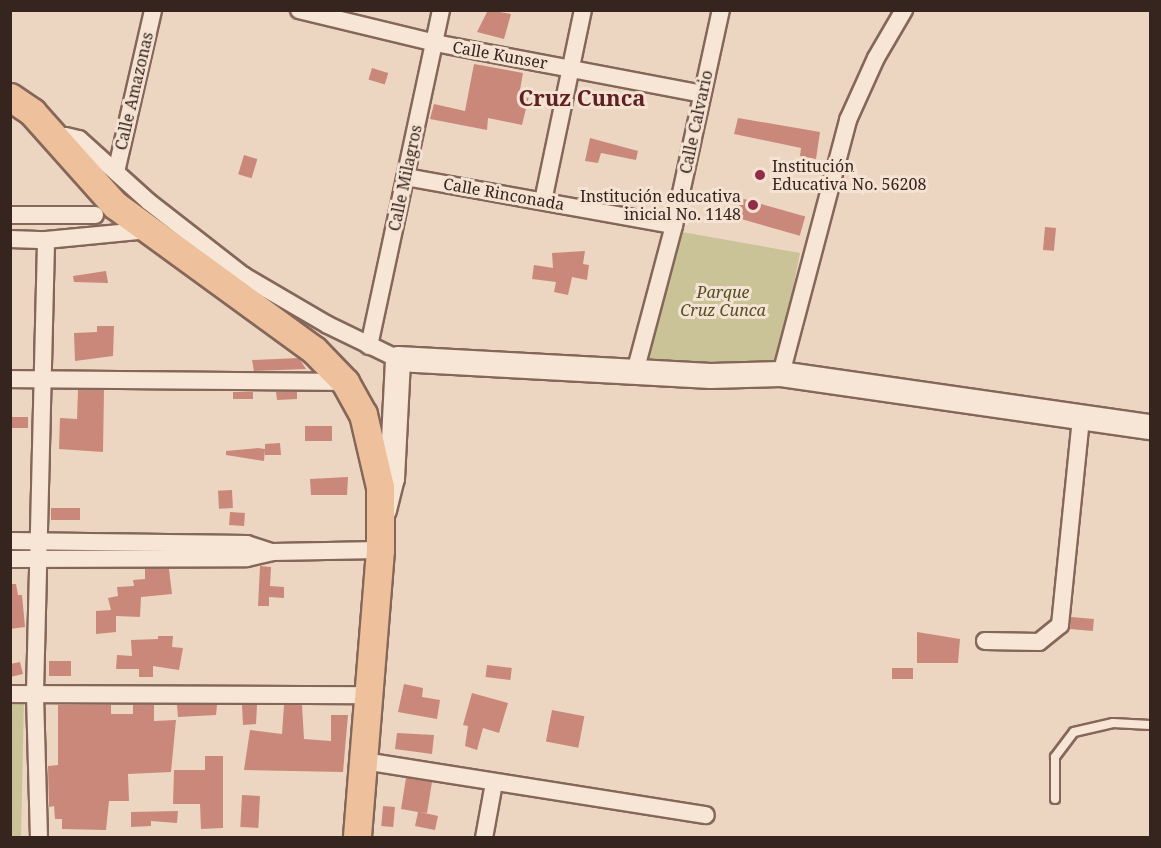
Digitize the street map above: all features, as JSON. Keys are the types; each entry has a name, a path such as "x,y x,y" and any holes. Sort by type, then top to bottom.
{"main road":[{"path":"10,97 32,112 115,205 149,230 239,283 314,350 345,382 363,414 380,487 380,550 371,695 357,837"}],"street":[{"name":"Calle Amazonas","path":"116,172 153,10"},
{"name":"Calle Kunser","path":"300,10 435,43 571,67 702,94"},
{"name":"Calle Milagros","path":"369,346 441,10"},
{"path":"543,201 583,10"},
{"name":"Calle Calvario","path":"635,372 674,225 721,10"},
{"path":"781,374 848,120 876,58 904,10"},
{"path":"58,141 66,136 79,139 239,283 398,359 635,372 781,374 1150,427"},
{"name":"Calle Rinconada","path":"406,177 674,225"},
{"path":"10,215 95,215"},
{"path":"10,239 46,240 149,230"},
{"path":"39,837 35,693 46,240"},
{"path":"380,521 392,479 398,359"},
{"path":"10,380 345,382"},
{"path":"985,641 1040,642 1060,626 1081,417"},
{"path":"10,541 158,552"},
{"path":"10,559 158,552 247,544 273,552 380,550"},
{"path":"10,694 371,695"},
{"path":"364,761 706,815"},
{"path":"484,837 494,783"}],"lane":[{"path":"1055,799 1055,757 1074,732 1113,723 1150,725"}],"green space":[{"name":"Parque Cruz Cunca","path":"676,231 800,253 778,363 642,361"},
{"path":"10,699 24,699 21,837 11,837"}],"building":[{"path":"488,10 511,14 504,39 477,32"},
{"path":"474,64 523,73 520,90 530,92 522,125 488,118 487,130 430,119 434,104 465,111"},
{"path":"372,68 388,73 385,84 368,79"},
{"path":"738,118 820,132 816,159 800,156 801,148 734,134"},
{"path":"590,138 638,151 636,160 601,153 598,163 585,161"},
{"path":"244,155 257,159 252,178 238,174"},
{"path":"737,197 805,217 800,236 731,216"},
{"path":"1045,227 1056,228 1054,251 1043,250"},
{"path":"585,251 583,264 589,265 587,280 572,277 568,295 554,292 556,282 532,279 534,265 553,268 552,253"},
{"path":"106,271 108,283 74,282 73,276"},
{"path":"97,326 114,326 113,356 75,361 74,333 97,332"},
{"path":"299,358 306,369 254,371 252,360"},
{"path":"78,390 104,390 103,452 59,449 60,418 77,419"},
{"path":"233,392 253,392 253,399 233,399"},
{"path":"276,392 297,392 297,399 277,400"},
{"path":"10,417 28,417 28,428 10,428"},
{"path":"305,426 332,426 332,441 305,441"},
{"path":"280,443 281,455 265,455 265,444"},
{"path":"265,449 264,461 226,455 226,451"},
{"path":"348,477 347,495 311,495 310,479"},
{"path":"232,490 233,508 219,509 218,491"},
{"path":"51,508 80,508 80,520 51,520"},
{"path":"230,512 245,513 244,526 229,525"},
{"path":"260,566 271,567 270,586 284,587 284,598 269,597 269,606 258,606"},
{"path":"145,569 169,569 172,594 141,597 140,617 116,616 116,632 96,634 96,611 111,610 108,598 118,596 117,587 134,586 133,580 145,579"},
{"path":"10,584 16,584 18,595 22,595 25,627 10,629"},
{"path":"1071,617 1094,619 1093,631 1070,629"},
{"path":"917,632 960,639 958,663 917,663"},
{"path":"158,636 173,636 172,647 183,648 179,670 153,666 153,677 139,677 139,669 116,669 117,655 132,656 131,640 158,639"},
{"path":"49,661 71,661 71,676 49,676"},
{"path":"20,662 23,674 10,677 10,664"},
{"path":"487,665 512,668 510,680 486,677"},
{"path":"892,668 913,668 913,679 892,679"},
{"path":"404,684 423,688 422,697 440,700 437,719 398,712"},
{"path":"472,693 508,703 499,733 483,728 477,750 465,746 468,726 463,725"},
{"path":"58,705 111,705 111,714 133,714 133,705 154,705 154,721 176,720 171,772 128,774 129,801 109,801 106,830 62,829 62,819 55,819 54,806 49,807 48,766 58,765"},
{"path":"177,705 217,705 216,715 178,717"},
{"path":"242,705 257,705 256,724 243,725"},
{"path":"284,705 302,705 304,739 331,741 331,715 348,715 343,772 244,770 250,730 282,734"},
{"path":"552,710 584,716 578,748 546,741"},
{"path":"397,733 434,735 432,754 395,749"},
{"path":"205,756 223,756 223,828 201,829 200,804 173,804 174,770 205,770"},
{"path":"406,778 432,782 427,813 420,812 438,816 435,830 415,826 418,812 401,809"},
{"path":"242,795 260,796 258,828 240,827"},
{"path":"383,806 395,807 393,827 381,826"},
{"path":"178,811 177,823 151,821 151,826 131,827 131,812"}],"place":[{"name":"Institución Educativa No. 56208","path":"760,175"},
{"name":"Institución educativa inicial No. 1148","path":"753,205"}],"district":[{"name":"Cruz Cunca","path":"582,98"}]}
